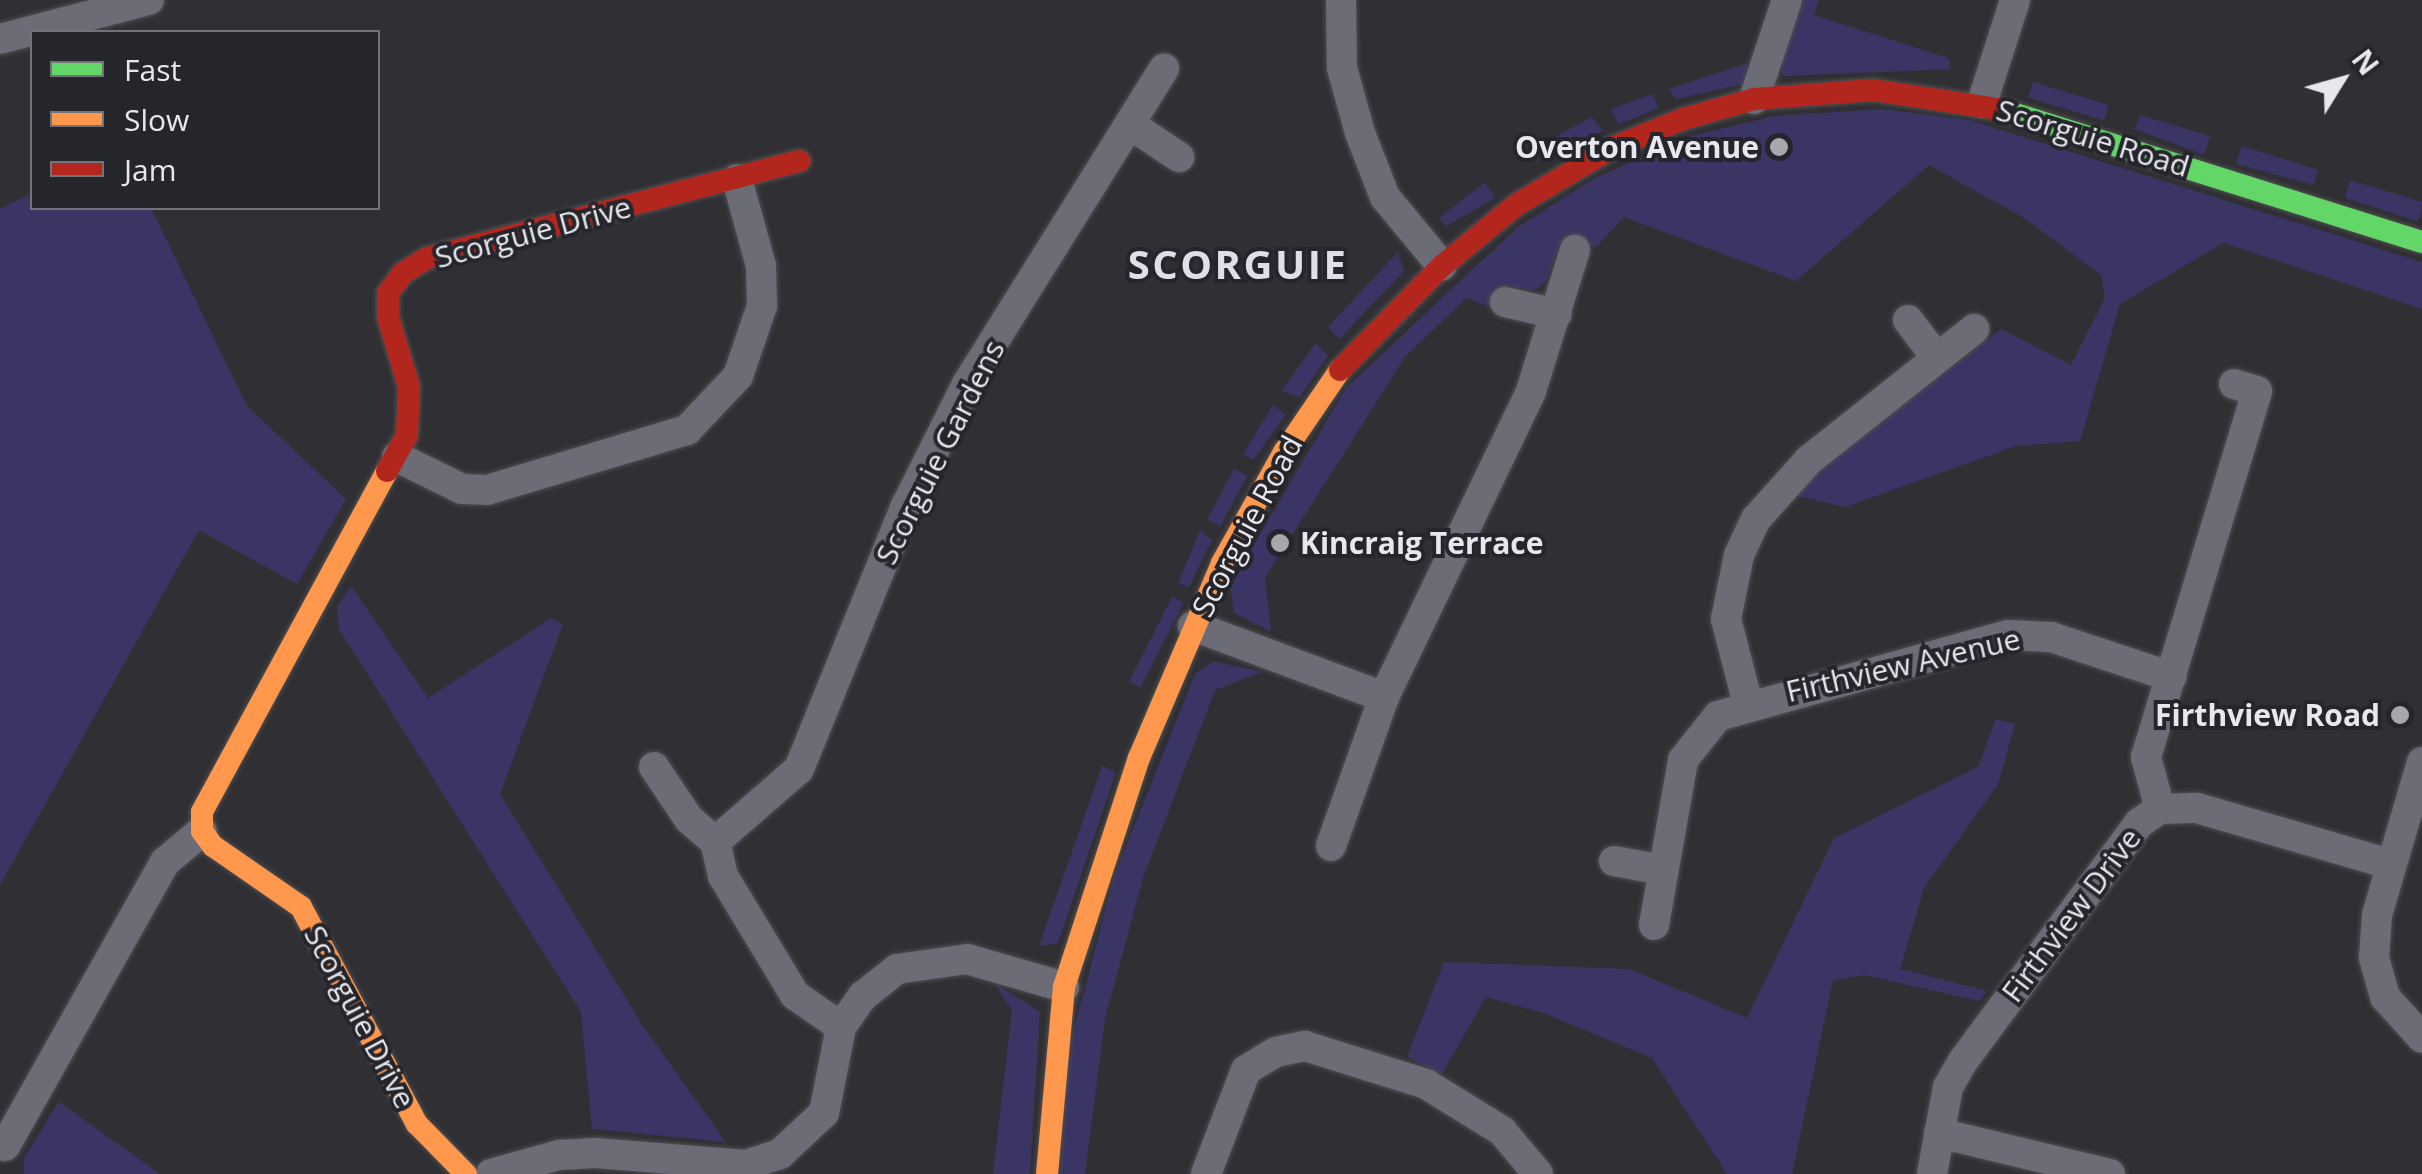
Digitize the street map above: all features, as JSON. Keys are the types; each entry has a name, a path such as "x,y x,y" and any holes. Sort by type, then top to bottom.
{"street":[{"path":"34,30 149,0"},
{"path":"1341,0 1342,68 1366,149 1384,196 1442,266"},
{"path":"1754,99 1787,0"},
{"path":"1982,103 2015,0"},
{"path":"0,39 30,31"},
{"name":"Scorguie Gardens","path":"715,842 726,827 774,794 808,750 906,506 967,384 1164,69"},
{"name":"Scorguie Road","path":"1047,1174 1064,987 1140,758 1193,626 1253,503 1316,402 1349,358 1442,266 1564,173 1682,120 1754,99 1873,90 1982,103 2422,242"},
{"path":"1130,125 1180,157"},
{"name":"Scorguie Drive","path":"466,1174 417,1124 301,907 229,860 202,831 212,792 407,435 408,387 388,317 388,294 403,272 427,258 800,162"},
{"path":"397,457 462,488 487,490 687,430 738,376 762,306 761,266 738,179"},
{"path":"1331,846 1384,697 1531,391 1575,250"},
{"path":"1505,302 1557,314"},
{"path":"1908,320 1937,358"},
{"name":"Firthview Avenue","path":"1748,704 1726,618 1739,555 1756,519 1798,469 1974,329"},
{"path":"2160,809 2146,756 2257,391 2234,384"},
{"path":"1193,626 1384,697"},
{"name":"Firthview Avenue","path":"1654,925 1675,787 1691,744 1718,716 1748,704 2008,636 2051,637 2172,676"},
{"path":"2422,762 2390,864 2374,958 2385,996 2422,1038"},
{"path":"654,767 689,819 715,842 723,876 795,995 841,1027"},
{"name":"Firthview Drive","path":"1932,1174 1948,1087 1963,1061 2122,842 2160,809 2197,808 2390,864"},
{"path":"5,1146 165,862 202,831"},
{"path":"1614,861 1662,870"},
{"path":"491,1174 562,1164 713,1166 780,1154 824,1113 841,1027 863,996 897,969 931,959 967,959 1064,987"},
{"path":"1206,1174 1246,1070 1276,1052 1305,1046 1426,1084 1502,1131 1538,1174"},
{"path":"1938,1134 2110,1174"}],"shaded area":[{"path":"1799,0 1819,0 1814,15 1948,58 1951,69 1783,76 1779,57"},
{"path":"1748,63 1743,84 1676,99 1669,89"},
{"path":"2033,82 2109,105 2104,120 2028,97"},
{"path":"1652,94 1659,108 1619,124 1610,110"},
{"path":"1882,109 1969,120 2422,262 2422,309 2223,243 2120,304 2080,441 2016,446 1845,507 1789,494 2001,329 2071,365 2105,298 2101,275 2024,218 1929,165 1796,281 1624,217 1596,247 1562,238 1546,281 1536,290 1505,286 1496,309 1466,298 1405,357 1265,578 1271,632 1234,613 1230,585 1346,388 1518,227 1593,179 1688,137 1774,116"},
{"path":"2140,115 2210,136 2204,155 2135,129"},
{"path":"1592,117 1603,131 1562,151 1553,138"},
{"path":"2242,146 2318,170 2314,185 2236,164"},
{"path":"2350,180 2422,202 2420,217 2417,221 2345,198"},
{"path":"1485,182 1495,198 1446,226 1439,218"},
{"path":"30,194 30,210 152,210 247,406 346,499 297,584 199,530 0,885 0,209"},
{"path":"1398,252 1404,271 1339,339 1328,327"},
{"path":"1316,343 1328,356 1300,397 1281,391"},
{"path":"1273,405 1286,415 1253,460 1243,454"},
{"path":"1234,469 1247,476 1220,526 1207,519"},
{"path":"1200,531 1212,540 1189,587 1178,583"},
{"path":"351,586 428,698 551,618 563,624 500,794 645,1029 726,1142 592,1129 581,1012 339,629 337,607"},
{"path":"1172,597 1184,603 1140,688 1129,682"},
{"path":"1213,661 1262,672 1215,690 1143,878 1105,1019 1085,1174 1060,1174 1068,1053 1114,877 1195,674"},
{"path":"1996,719 2015,724 1998,784 1924,888 1900,969 1987,991 1979,1001 1865,975 1833,980 1792,1174 1727,1174 1652,1058 1546,1014 1486,997 1442,1074 1407,1057 1444,962 1629,969 1747,1018 1834,838 1978,767"},
{"path":"1102,766 1116,772 1058,943 1039,946"},
{"path":"994,983 1040,1012 1030,1174 993,1174 1012,1010"},
{"path":"59,1101 160,1174 24,1174 24,1158"}],"traffic: fast":[{"path":"2003,110 2422,242"}],"traffic: slow":[{"path":"1047,1174 1064,987 1139,758 1222,563 1284,452 1340,370"},
{"path":"387,471 202,812 202,831 213,846 301,907 417,1124 466,1174"}],"traffic: jam":[{"path":"1340,370 1442,266 1516,205 1612,148 1683,119 1754,99 1873,90 2003,110"},
{"path":"387,471 407,435 409,387 388,317 388,293 403,273 427,258 800,161"}],"place":[{"name":"Overton Avenue","path":"1779,147"},
{"name":"Kincraig Terrace","path":"1280,543"},
{"name":"Firthview Road","path":"2400,715"}],"district":[{"name":"SCORGUIE","path":"1238,264"}]}
